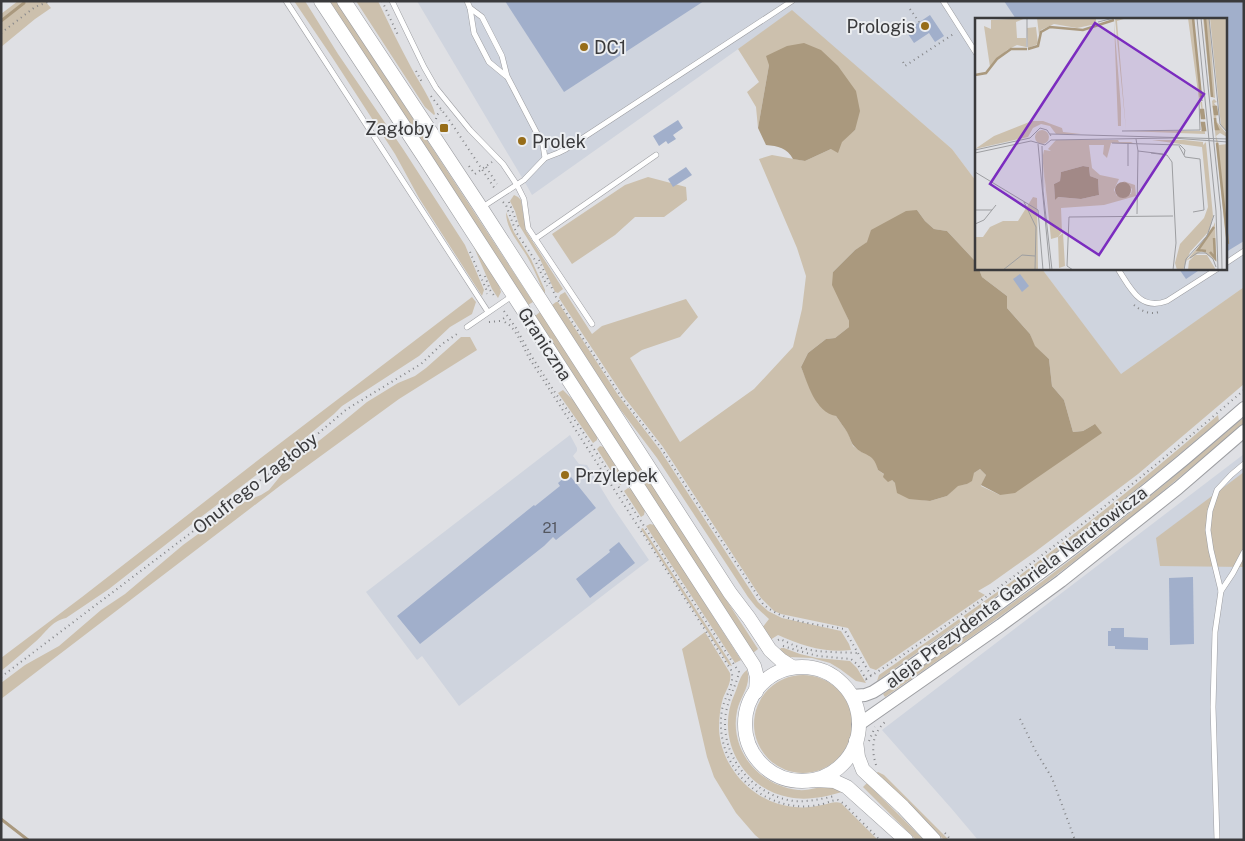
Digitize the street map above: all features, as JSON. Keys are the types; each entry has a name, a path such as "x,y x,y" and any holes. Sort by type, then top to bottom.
{"main road":[{"name":"Graniczna","path":"321,1 754,666 757,677 756,692"},
{"name":"Graniczna","path":"344,1 481,208 730,593 770,650 792,667"},
{"path":"906,840 847,787 834,781 798,781 784,778 769,770 759,760 752,750 748,739 746,716 756,692 770,676 780,670 802,666 812,667 832,675 841,682 852,696 856,707 858,715 856,741 858,757 863,770 934,840"},
{"path":"816,780 840,766 850,755 856,741"}],"street":[{"name":"aleja Prezydenta Gabriela Narutowicza","path":"852,696 866,695 873,692 980,618 1095,531 1244,408"},
{"name":"aleja Prezydenta Gabriela Narutowicza","path":"858,725 1061,581 1178,488 1244,431"}],"lane":[{"path":"286,1 488,312"},
{"path":"392,1 436,88 470,130 503,164 517,185 524,199 528,228 592,324"},
{"path":"467,1 474,33 489,62 507,76"},
{"path":"481,208 524,180 545,158 566,149 792,1"},
{"path":"943,1 975,51"},
{"path":"470,8 482,17 502,56 507,76 543,145 545,158"},
{"path":"535,238 656,155"},
{"path":"1228,262 1244,251"},
{"path":"1119,270 1135,295 1143,301 1160,304 1168,301 1215,270"},
{"path":"467,327 514,295"},
{"path":"1217,840 1214,698 1215,632 1221,591 1208,530 1210,511 1217,490 1244,464"},
{"path":"1221,591 1244,552"}],"path":[{"path":"1,33 35,7 50,1"},
{"path":"910,9 919,22"},
{"path":"903,62 905,66 961,29"},
{"path":"436,120 441,110 506,205 516,232 535,260 548,286 548,293"},
{"path":"486,167 497,184"},
{"path":"556,297 622,398 659,445 763,604 780,616 844,630 873,679"},
{"path":"500,305 556,394 579,426 739,672 727,708 725,724 727,742 738,767 758,788 783,799 810,801 835,796"},
{"path":"505,322 511,326 531,361 732,670 733,678 722,710 721,729 726,753 734,769 758,793 778,802 803,806 838,800 880,840"},
{"name":"Onufrego Zagłoby","path":"1,677 287,460 347,408 421,364 442,344 467,327"},
{"path":"866,679 961,615 1031,564 1168,455 1244,390"},
{"path":"772,644 780,639 808,650 858,652"},
{"path":"1020,719 1035,750 1052,778 1075,840"},
{"path":"877,768 873,754 873,741 878,729 885,721"}],"shaded area":[{"path":"18,1 45,1 51,8 1,47 1,14"},
{"path":"294,1 305,1 465,245 484,290 482,296 419,198 395,154"},
{"path":"329,1 336,1 533,302 528,305"},
{"path":"356,1 378,1 431,103 434,115 425,107"},
{"path":"417,1 1244,1 1244,287 1121,375 1043,270 1228,270 1228,18 975,18 975,180 952,149 792,11 532,195"},
{"path":"792,10 952,149 975,180 975,261 947,231 934,229 917,210 855,250 833,272 849,321 849,327 835,338 826,339 808,353 801,367 818,404 836,416 848,433 853,446 870,455 876,462 878,470 922,500 930,501 947,496 958,485 967,484 974,473 980,469 986,475 981,486 1000,495 1095,424 1083,431 1073,432 1064,400 1052,386 1049,359 1034,346 1030,334 1007,308 1007,296 982,277 979,270 1043,270 1121,374 1244,287 1244,384 1138,474 1035,552 978,591 985,595 876,670 870,668 848,628 781,614 774,611 761,598 663,447 624,397 559,298 565,292 592,334 602,326 686,299 698,317 680,337 642,350 630,358 680,442 754,389 793,347 802,309 806,276 797,248 759,159 772,155 805,161 831,149 855,130 769,65 758,128 756,107 747,92 759,82 738,49"},
{"path":"804,43 821,50 838,66 856,91 860,111 855,130 842,142 838,153 831,149 805,161 793,159 782,148 766,145 758,128 769,65 766,56 787,46"},
{"path":"648,177 686,187 687,200 664,217 635,217 615,235 572,264 552,234 625,185"},
{"path":"514,195 521,200 526,231 563,289 558,293 555,292 540,259 519,225 510,201"},
{"path":"917,210 934,229 947,231 975,261 975,270 979,270 982,277 1007,296 1007,308 1030,334 1035,346 1049,359 1052,386 1064,400 1073,432 1083,431 1095,424 1102,433 1015,493 1000,495 981,485 986,475 980,469 974,473 972,481 958,486 947,496 930,501 909,499 897,493 895,483 892,480 888,482 883,477 884,474 878,470 874,460 854,446 836,416 823,409 818,403 813,396 801,367 808,353 826,339 835,338 849,327 849,321 832,285 833,272 855,250 867,242 871,230 906,211"},
{"path":"506,212 514,232 531,259 545,293 529,260 508,225"},
{"path":"473,245 499,285 501,292 498,298 492,289"},
{"path":"472,297 476,302 472,314 450,327 419,356 342,406 290,453 268,466 109,589 66,618 52,625 1,671 1,658"},
{"path":"558,302 618,395 660,450 758,602 768,611 782,618 841,631 851,650 841,651 814,648 778,635 770,640 762,628 769,619 748,597 657,458 617,405 552,305"},
{"path":"540,312 758,649 753,653 535,316"},
{"path":"461,337 470,337 477,350 399,399 281,485 1,699 1,683 25,665 59,646 101,610 125,594 183,545 216,521 246,501 269,490 291,463 367,402 398,383 415,376"},
{"path":"563,390 574,401 597,437 597,440 593,443 558,393"},
{"path":"1218,415 1219,421 1090,526 877,681 879,675 1000,590 1083,527"},
{"path":"1244,417 1244,423 1097,544 1006,612 885,697 883,694 1070,560 1146,500"},
{"path":"570,435 577,448 573,456 579,464 587,465 649,560 459,706 422,656 417,660 366,592"},
{"path":"600,446 604,447 625,479 620,485 597,449"},
{"path":"1244,454 1244,840 978,840 882,730"},
{"path":"1244,472 1244,567 1160,566 1156,538"},
{"path":"628,488 631,489 645,510 644,515 641,517 624,491"},
{"path":"650,524 655,525 741,660 735,663 646,526"},
{"path":"643,528 732,666 729,665 641,529"},
{"path":"705,632 730,673 729,683 721,706 719,729 721,744 733,770 754,792 780,804 805,807 834,802 841,803 878,840 761,840 736,813 714,777 707,757 682,649"},
{"path":"781,648 817,658 850,661 857,668 866,683 856,681 830,663 812,658 789,657 778,651"},
{"path":"747,670 747,686 738,706 736,725 738,739 750,764 759,774 784,787 802,790 832,786 842,792 815,798 788,797 772,792 757,783 745,772 736,758 730,743 728,727 729,710 741,678"},
{"path":"803,675 822,679 837,690 848,705 852,724 848,743 837,758 822,769 803,773 784,769 769,758 758,743 754,724 758,705 769,690 784,679"},
{"path":"876,773 884,775 949,840 944,840"},
{"path":"867,783 924,840 916,840 863,787"}],"building":[{"name":"DC1","path":"505,1 704,1 564,92"},
{"path":"1004,1 1244,1 1244,241 1228,251 1228,18 1015,18"},
{"name":"Prologis","path":"930,15 944,36 935,42 929,33 914,43 906,31"},
{"path":"678,120 683,128 673,135 676,139 668,144 666,141 659,146 653,136"},
{"path":"686,167 692,175 673,187 668,179"},
{"path":"1180,270 1200,270 1186,279"},
{"path":"1020,274 1029,286 1022,292 1013,279"},
{"path":"565,477 567,480 571,477 596,508 556,540 553,537 420,644 397,616 560,486 558,483"},
{"path":"619,542 635,563 590,598 576,579 610,552 609,550"},
{"path":"1193,577 1194,644 1170,645 1169,578"},
{"path":"1111,628 1124,628 1124,637 1148,638 1148,650 1115,649 1115,646 1108,646 1108,631 1111,631"}],"waterway":[{"path":"1,21 24,3"},
{"path":"1,819 28,840"}],"place":[{"name":"Prologis","path":"925,26"},
{"name":"DC1","path":"584,47"},
{"name":"Zagłoby","path":"444,128"},
{"name":"Prolek","path":"522,141"},
{"name":"Przylepek","path":"565,475"}]}
